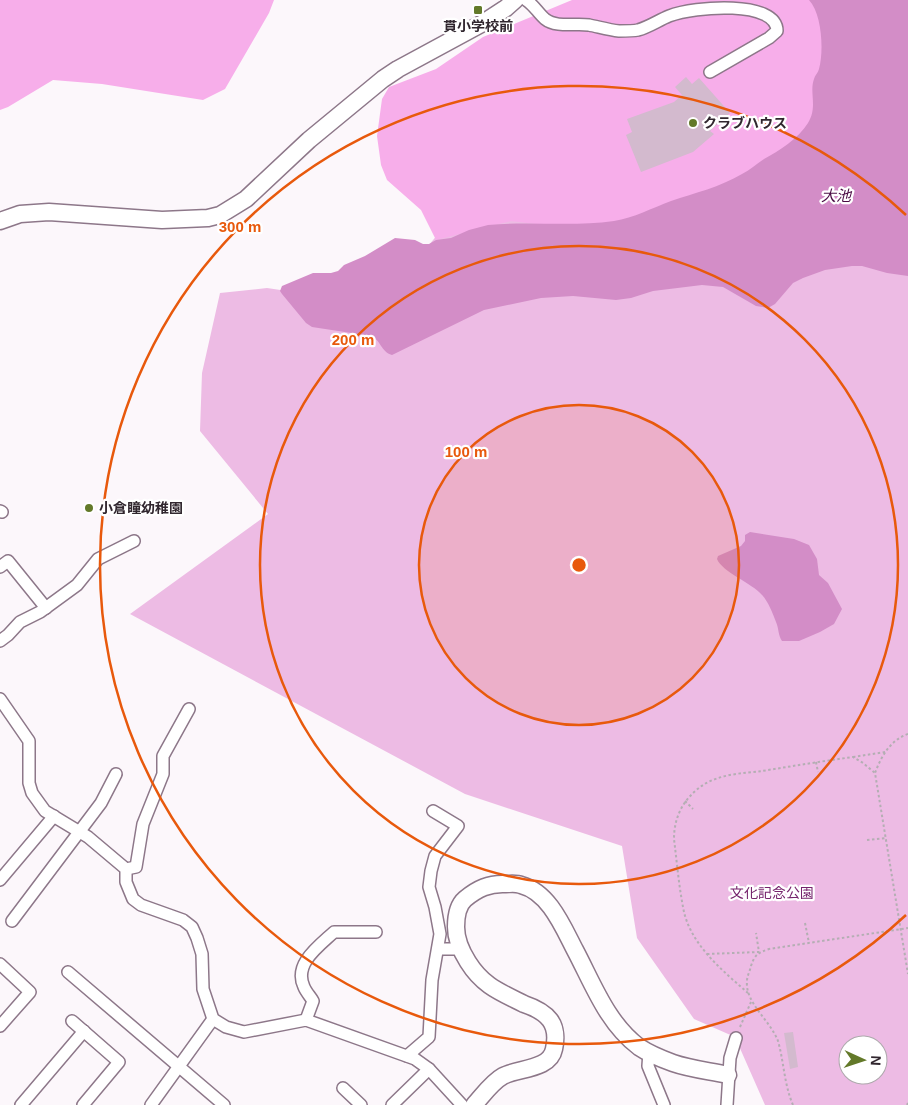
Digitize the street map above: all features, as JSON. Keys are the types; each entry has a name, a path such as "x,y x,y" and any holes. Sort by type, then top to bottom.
{"street":[{"path":"0,221 20,214 48,212 162,220 208,218 220,215 246,199 309,140 383,79 483,23 515,0"},
{"path":"526,0 532,4 545,20 555,24 587,25 619,31 638,30 670,16 711,4 741,3 766,9 777,22 777,31 769,38 710,72"},
{"path":"0,641 20,622 46,608 77,585 98,559 134,541"},
{"path":"0,567 8,561 46,608"},
{"path":"0,699 29,742 29,783 32,793 45,810 80,832 126,869"},
{"path":"126,869 136,867 143,824 163,774 163,756 189,709"},
{"path":"12,921 101,803 116,774"},
{"path":"407,1056 429,1037 432,980 440,934 429,887 431,871 435,856 458,826 433,811"},
{"path":"0,880 54,816"},
{"path":"126,869 126,882 133,899 141,905 183,920 192,927 202,954 203,989 213,1019 226,1027 244,1032 306,1020 415,1059 430,1069 462,1105"},
{"path":"474,1105 495,1082 504,1076 529,1069 544,1062 554,1051 555,1032 550,1020 537,1009 497,991 482,981 472,969 456,936 456,922 460,904 474,891 497,883 521,885 537,894 550,907 608,1013 622,1032 640,1048 674,1063 728,1075"},
{"path":"306,1020 313,1001 303,986 302,968 312,952 334,932 376,932"},
{"path":"438,950 461,948"},
{"path":"0,964 30,992 1,1023"},
{"path":"68,972 224,1105"},
{"path":"151,1105 213,1019"},
{"path":"72,1021 119,1062 83,1105"},
{"path":"21,1105 84,1031"},
{"path":"727,1105 730,1058 736,1038"},
{"path":"649,1052 648,1066 664,1105"},
{"path":"392,1105 430,1069"},
{"path":"343,1088 361,1105"}],"path":[{"path":"908,734 894,743 885,752 880,758 875,773 908,974"},
{"path":"748,993 707,954 690,928 685,913 674,839 674,827 685,801 705,783 721,778 885,752"},
{"path":"853,757 863,762 875,773"},
{"path":"816,762 818,772"},
{"path":"685,801 694,809"},
{"path":"867,840 886,838"},
{"path":"805,923 809,943"},
{"path":"707,954 759,952 908,928"},
{"path":"756,933 759,952 753,960 747,981 748,993 751,1002 772,1028 778,1042 786,1085 793,1105"},
{"path":"736,1038 751,1002"}],"green space":[{"name":"文化記念公園","path":"908,0 908,1105 765,1105 735,1037 694,1019 637,938 622,846 465,794 130,614 268,514 200,431 202,373 220,293 267,288 334,298 423,252 496,165"}],"shaded area":[{"path":"0,0 274,0 269,13 225,89 203,100 102,84 53,80 0,110"},
{"path":"572,0 819,0 832,116 757,181 612,227 552,226 511,221 436,240 421,210 387,180 381,165 377,136 382,99 389,87 436,69 483,37"}],"water":[{"name":"大池","path":"809,0 908,0 908,276 887,273 862,266 825,270 793,283 775,304 768,308 756,306 723,287 702,285 653,291 631,298 616,300 573,296 541,298 484,310 392,355 385,351 377,340 371,336 312,327 306,323 280,291 282,286 313,273 338,271 344,265 365,256 395,238 415,240 423,244 429,244 436,240 451,238 469,230 488,225 582,224 621,220 734,179 794,139 804,129 811,117 814,78 821,61 821,33 817,14"},
{"path":"750,532 794,539 809,545 817,559 819,575 828,583 842,609 834,624 799,641 782,641 773,615 764,598 751,586 720,564 717,559 718,556 741,546 745,541 745,535"}],"building":[{"name":"クラブハウス","path":"686,77 692,84 699,78 730,113 710,131 714,134 693,152 641,172 626,135 632,132 627,119 674,102 682,95 675,87"},
{"path":"793,1032 798,1067 790,1069 784,1033"}],"place":[{"name":"貫小学校前","path":"478,10"},
{"name":"クラブハウス","path":"693,123"},
{"name":"小倉瞳幼稚園","path":"89,508"}]}
